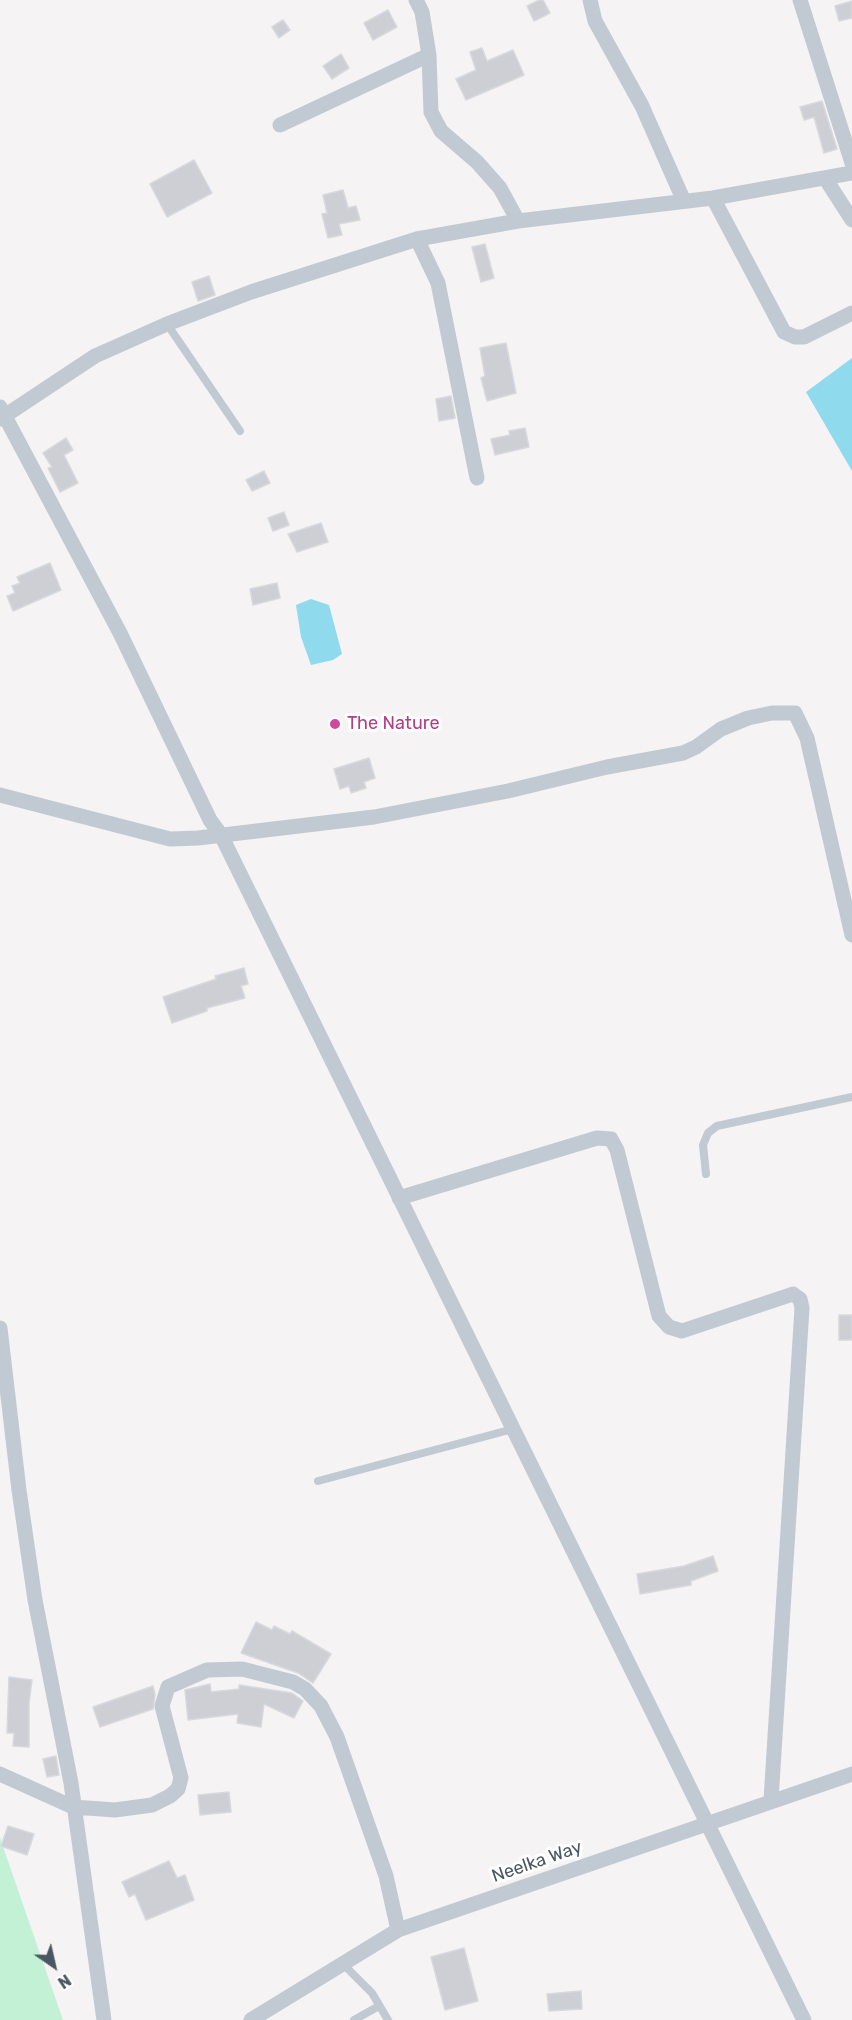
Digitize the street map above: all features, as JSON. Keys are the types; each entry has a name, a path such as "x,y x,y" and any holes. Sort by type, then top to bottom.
{"street":[{"path":"416,0 422,12 429,55 431,112 435,121 441,131 492,178 518,221"},
{"path":"590,0 595,21 642,106 683,199"},
{"path":"800,0 852,164"},
{"path":"280,126 429,55"},
{"path":"804,2020 221,835 210,820 114,622 2,414 95,356 167,324 251,292 417,239 518,221 683,199 712,198 852,173"},
{"path":"825,178 852,220"},
{"path":"712,198 784,332 795,337 804,337 852,313"},
{"path":"417,239 438,284 477,478"},
{"path":"0,795 170,839 221,835 374,817 508,791 607,767 683,753 696,747 721,729 748,718 772,713 795,713 807,738 852,935"},
{"path":"399,1198 597,1138 611,1139 617,1150 659,1316 669,1327 682,1330 793,1294 800,1299 802,1308 771,1800"},
{"path":"0,1328 3,1373 35,1600 71,1783 104,2020"},
{"path":"0,1774 73,1807 115,1810 152,1805 178,1789 181,1778 162,1706 168,1687 177,1681 207,1670 242,1669 293,1682 305,1689 321,1706 337,1737 386,1876 398,1930"},
{"name":"Neelka Way","path":"251,2020 398,1930 852,1774"}],"lane":[{"path":"167,324 240,431"},
{"path":"706,1174 703,1145 708,1133 717,1126 852,1097"},
{"path":"318,1481 513,1429"},
{"path":"343,1964 372,1993 388,2020"},
{"path":"354,2020 379,2006"}],"green space":[{"path":"0,1838 63,2020 0,2020"}],"water":[{"path":"852,358 852,471 806,392"},
{"path":"311,599 329,605 342,654 333,660 311,665 301,637 296,605"}],"building":[{"path":"543,0 550,13 534,21 527,6"},
{"path":"852,1 852,18 839,21 835,6"},
{"path":"388,10 397,27 373,40 364,23"},
{"path":"283,20 290,30 279,38 272,27"},
{"path":"482,48 487,61 513,50 524,75 466,100 456,79 476,70 470,52"},
{"path":"341,54 349,68 332,79 323,66"},
{"path":"822,101 837,149 824,153 814,117 804,120 800,107"},
{"path":"194,160 212,193 167,217 150,184"},
{"path":"343,190 348,208 356,206 360,220 339,224 342,235 328,238 322,214 327,213 323,195"},
{"path":"485,244 494,278 481,282 472,247"},
{"path":"209,276 215,295 198,301 192,282"},
{"path":"506,343 516,393 487,401 481,378 485,376 480,348"},
{"path":"451,396 455,418 439,421 436,399"},
{"path":"525,428 529,447 495,455 491,439 510,435 509,431"},
{"path":"66,438 73,450 64,455 78,483 60,492 48,468 52,467 43,453"},
{"path":"264,471 270,483 252,491 246,480"},
{"path":"284,512 289,525 273,531 268,518"},
{"path":"321,523 328,542 297,552 288,534"},
{"path":"50,563 61,590 13,611 7,596 15,593 12,586 20,583 17,577"},
{"path":"277,583 280,598 253,605 250,589"},
{"path":"369,758 375,778 364,782 366,788 351,793 349,786 340,789 334,769"},
{"path":"244,968 248,984 241,986 245,998 207,1008 207,1011 172,1023 163,997 216,979 215,976"},
{"path":"839,1315 852,1315 852,1340 839,1340"},
{"path":"713,1556 718,1571 691,1581 691,1585 640,1594 637,1574 684,1566"},
{"path":"256,1622 272,1630 274,1626 290,1634 292,1631 331,1654 313,1683 298,1673 241,1653"},
{"path":"9,1677 32,1680 29,1703 29,1747 13,1746 14,1733 7,1733"},
{"path":"210,1684 211,1692 239,1689 239,1685 292,1693 303,1701 294,1718 264,1704 261,1727 237,1723 238,1714 188,1720 185,1690"},
{"path":"153,1686 155,1695 153,1709 100,1727 93,1707"},
{"path":"56,1756 59,1775 47,1777 43,1759"},
{"path":"229,1792 231,1812 200,1815 198,1795"},
{"path":"8,1826 34,1834 27,1855 1,1846"},
{"path":"169,1861 177,1878 185,1875 194,1900 146,1920 135,1894 129,1897 122,1882"},
{"path":"464,1948 478,2001 445,2010 431,1957"},
{"path":"581,1991 582,2009 549,2011 547,1994"}],"place":[{"name":"The Nature","path":"335,724"}]}
